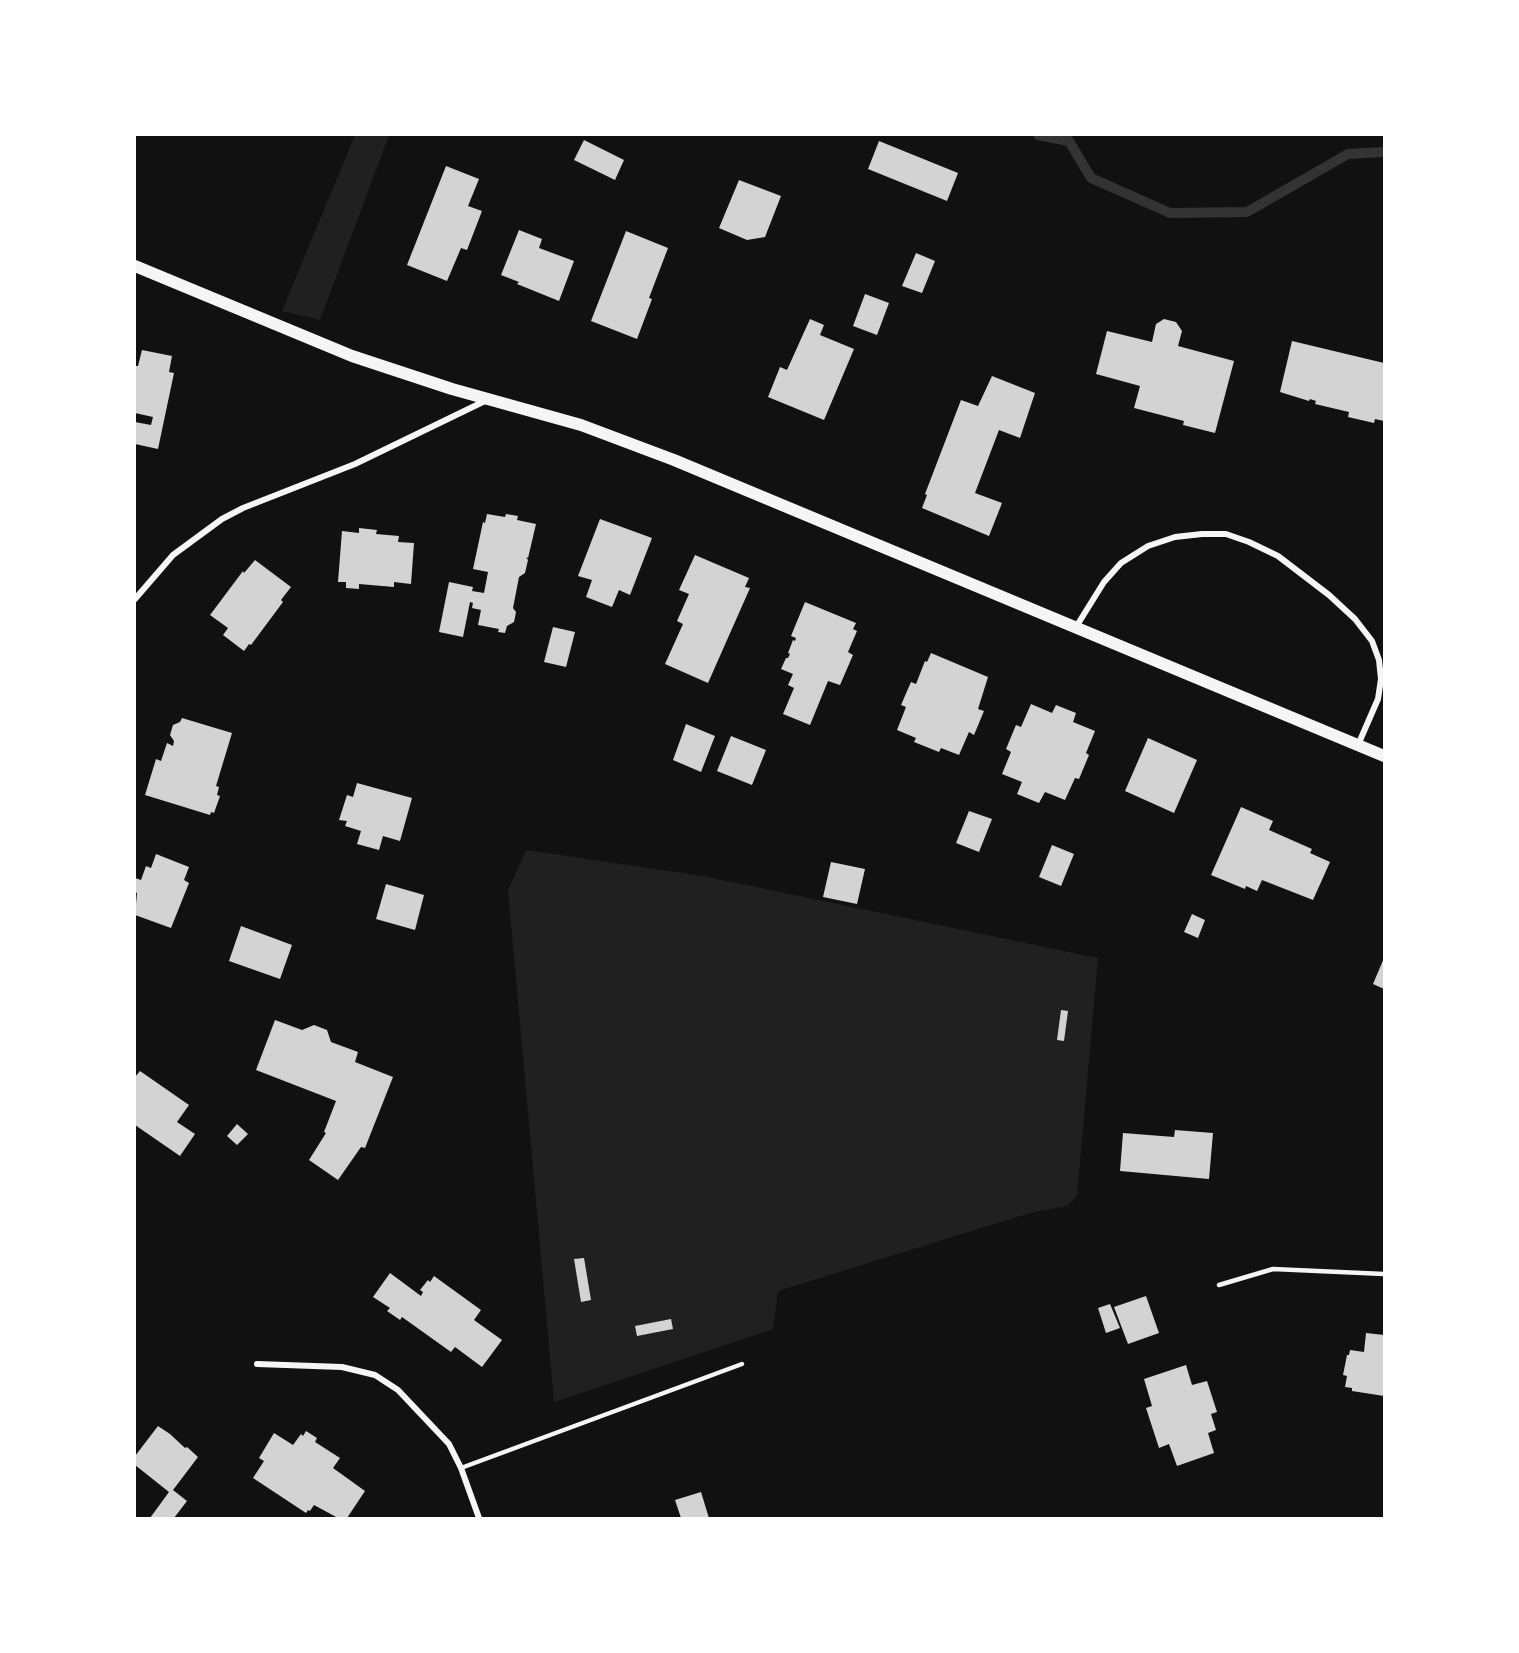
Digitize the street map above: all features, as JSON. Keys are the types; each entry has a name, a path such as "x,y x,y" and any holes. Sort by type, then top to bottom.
{"main road":[{"path":"135,266 352,356 581,425 674,460 1384,756"}],"street":[{"path":"135,599 173,555 222,519 243,508 355,464 489,399"},
{"path":"1076,627 1104,582 1120,563 1148,546 1175,537 1202,534 1226,534 1249,542 1278,556 1329,595 1355,619 1372,641 1379,660 1381,679 1378,699 1358,745"},
{"path":"256,1364 342,1367 375,1375 399,1390 449,1444 461,1468 479,1518"}],"lane":[{"path":"1219,1285 1273,1269 1384,1274"},
{"path":"461,1468 742,1364"}],"shaded area":[{"path":"355,135 389,135 320,320 282,311"},
{"path":"526,850 703,876 1098,958 1077,1196 1067,1206 1030,1213 778,1291 773,1329 554,1402 508,890"}],"building":[{"path":"584,140 624,160 615,180 574,160"},
{"path":"879,141 958,173 947,201 868,169"},
{"path":"446,166 479,179 468,206 482,211 467,250 461,248 447,281 407,265"},
{"path":"739,180 781,196 765,237 747,240 719,228"},
{"path":"519,230 542,239 539,248 574,261 559,301 501,275"},
{"path":"626,231 668,248 649,298 652,299 637,339 591,321"},
{"path":"916,253 935,261 922,293 902,286"},
{"path":"865,294 889,303 877,335 853,326"},
{"path":"810,319 824,325 820,335 854,349 824,420 768,397 780,367 787,370"},
{"path":"1164,319 1176,322 1182,331 1178,346 1234,361 1215,433 1183,425 1184,421 1134,408 1140,386 1096,374 1107,331 1152,342 1156,324"},
{"path":"1292,341 1384,363 1384,421 1375,419 1374,423 1348,417 1349,412 1280,392"},
{"path":"142,350 172,356 169,372 174,373 158,449 135,444 135,422 151,425 153,417 135,413 135,366 138,366"},
{"path":"992,376 1035,393 1020,438 999,430 975,493 1002,503 989,536 922,508 927,495 925,494 961,400 978,406"},
{"path":"487,514 505,517 506,514 518,516 517,520 536,524 528,558 526,557 528,560 525,573 519,577 513,608 516,612 514,622 507,626 505,633 498,632 499,629 478,625 481,610 472,608 473,603 470,602 463,637 439,632 449,582 473,587 472,591 484,593 488,572 473,569 483,522 485,523"},
{"path":"600,519 652,538 630,595 619,590 612,607 586,597 592,580 578,576"},
{"path":"359,528 377,530 376,534 399,536 398,542 414,543 411,584 394,582 394,587 359,584 359,589 346,588 346,582 338,582 342,531 359,533"},
{"path":"695,555 749,578 745,587 750,588 708,683 665,664 683,624 677,621 689,594 679,590"},
{"path":"255,560 291,587 281,600 283,602 244,651 223,635 228,628 210,615 243,571 244,573"},
{"path":"805,602 856,623 853,629 857,631 848,652 853,655 840,685 828,681 810,725 783,714 794,688 788,685 793,674 781,669 790,654 788,653 793,640 795,641 796,638 791,636"},
{"path":"553,627 575,632 566,667 544,662"},
{"path":"931,653 988,677 978,709 984,711 974,735 969,732 959,755 941,748 939,752 914,742 916,738 897,730 906,707 901,705 911,682 916,684 925,661 927,662"},
{"path":"1031,704 1052,713 1056,705 1076,713 1073,722 1095,731 1086,753 1089,755 1079,779 1075,778 1065,800 1045,792 1039,803 1017,794 1022,782 1002,774 1011,752 1006,749 1016,725 1021,727"},
{"path":"182,718 232,733 216,786 219,787 217,795 220,796 214,813 211,812 210,815 145,795 156,759 161,761 167,743 173,746 174,741 170,735 173,725 180,722"},
{"path":"686,724 715,736 701,772 673,760"},
{"path":"731,736 766,750 752,785 717,771"},
{"path":"1148,738 1197,760 1174,813 1125,791"},
{"path":"357,783 412,798 400,841 383,836 379,850 357,844 361,831 345,826 347,821 339,820 347,795 353,797"},
{"path":"1241,807 1273,821 1269,830 1312,849 1310,853 1330,862 1313,900 1262,880 1257,891 1246,886 1245,889 1211,875"},
{"path":"969,811 992,819 979,852 956,843"},
{"path":"1052,845 1074,854 1061,886 1039,877"},
{"path":"156,854 189,867 184,880 189,883 171,928 135,915 137,893 135,892 135,878 141,880 146,866 151,868"},
{"path":"831,862 865,869 857,904 823,897"},
{"path":"386,884 424,895 415,930 376,919"},
{"path":"1192,914 1205,920 1198,938 1184,932"},
{"path":"241,926 292,945 280,979 229,961"},
{"path":"1384,958 1384,989 1373,984"},
{"path":"1061,1010 1068,1011 1064,1041 1057,1040"},
{"path":"275,1020 302,1030 314,1025 327,1030 331,1042 358,1052 355,1062 393,1077 365,1148 361,1147 338,1180 309,1160 326,1133 324,1132 336,1101 256,1070"},
{"path":"140,1071 189,1105 177,1122 195,1134 180,1156 135,1125 135,1077"},
{"path":"237,1124 248,1134 237,1145 227,1136"},
{"path":"1175,1130 1213,1133 1209,1179 1120,1171 1123,1133 1174,1137"},
{"path":"584,1258 591,1300 581,1302 574,1259"},
{"path":"390,1273 421,1296 423,1292 420,1290 434,1276 481,1310 474,1320 502,1340 482,1367 455,1347 451,1352 402,1317 400,1320 387,1311 390,1308 373,1297"},
{"path":"1146,1296 1159,1333 1128,1344 1114,1307"},
{"path":"1110,1304 1120,1328 1106,1333 1098,1308"},
{"path":"671,1319 673,1329 637,1336 635,1326"},
{"path":"1366,1333 1384,1335 1384,1396 1352,1391 1352,1388 1345,1387 1347,1376 1343,1375 1347,1355 1350,1350 1364,1352"},
{"path":"1186,1365 1192,1385 1207,1381 1217,1412 1211,1414 1216,1430 1208,1433 1214,1453 1177,1466 1169,1444 1159,1448 1146,1408 1152,1406 1144,1379"},
{"path":"158,1426 198,1457 173,1490 187,1501 174,1518 150,1518 169,1492 135,1465 135,1456"},
{"path":"306,1431 317,1438 315,1442 340,1458 333,1468 365,1491 347,1518 338,1518 314,1505 306,1513 253,1478 264,1461 259,1458 274,1433 293,1445"},
{"path":"701,1492 709,1518 681,1518 675,1500"}],"waterway":[{"path":"1038,135 1069,141 1091,178 1170,213 1247,212 1348,154 1384,152"}]}
